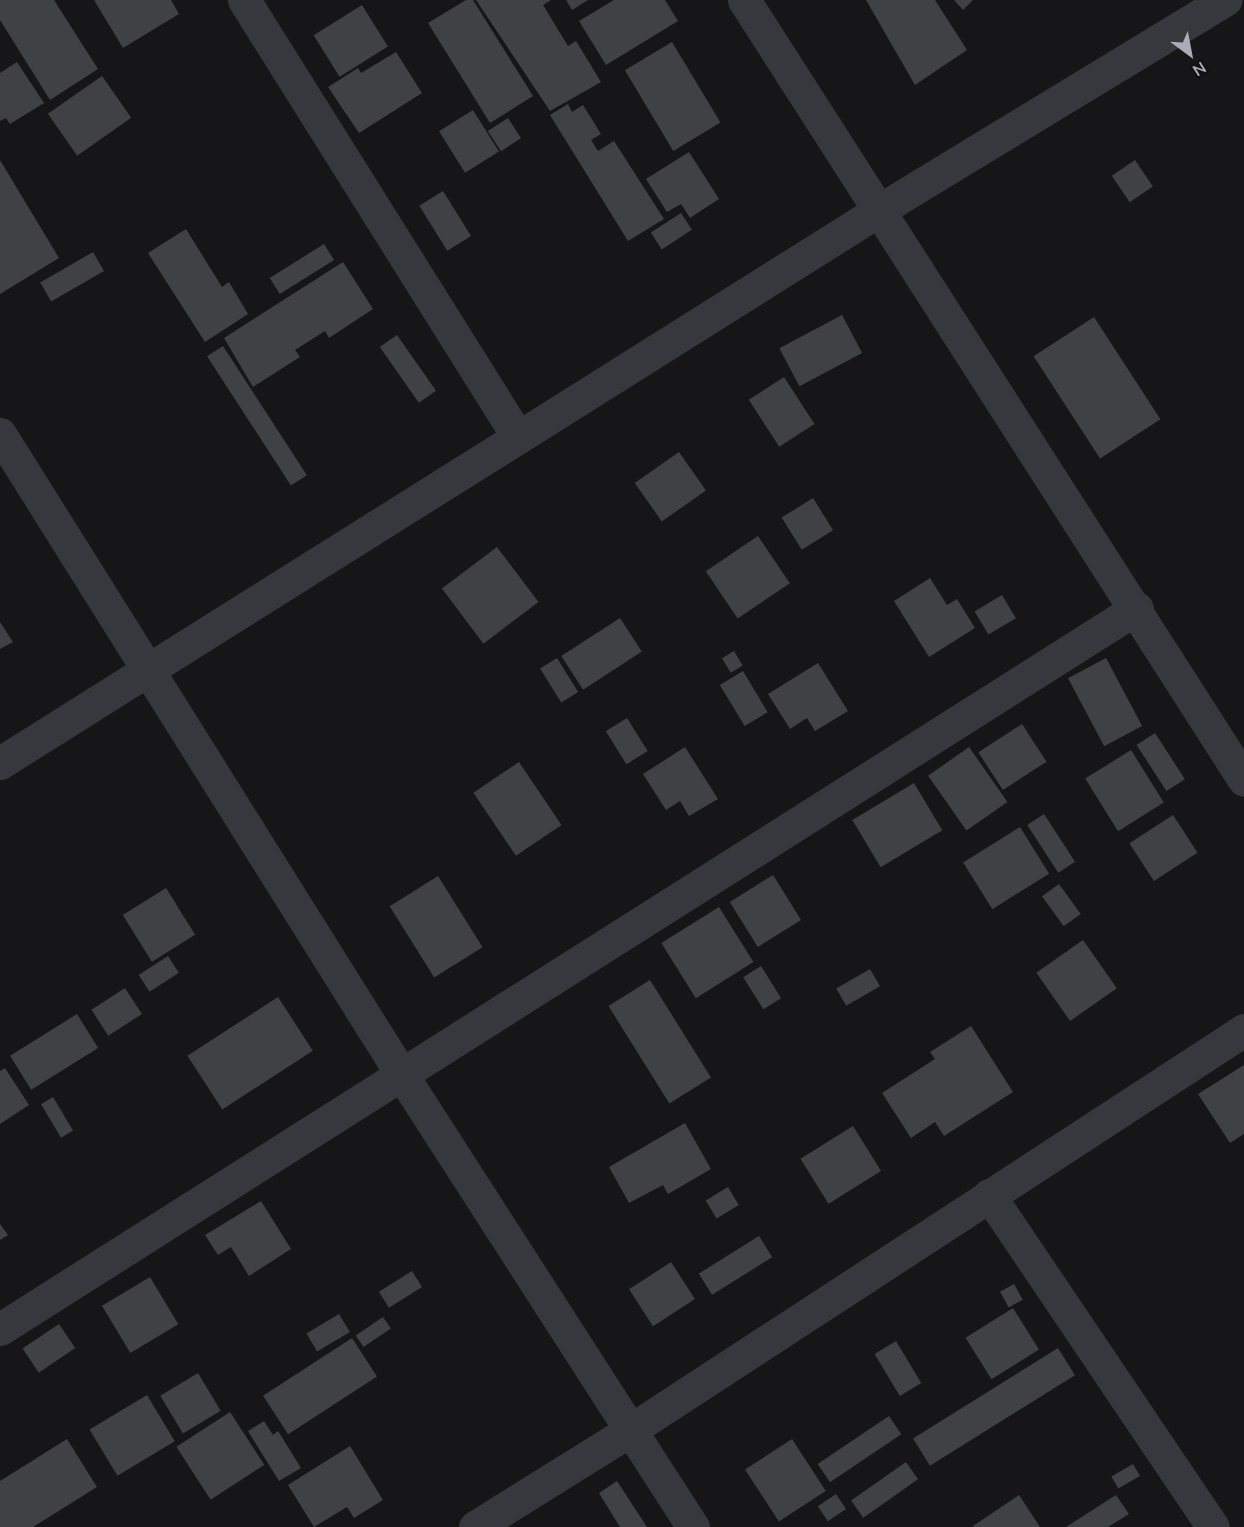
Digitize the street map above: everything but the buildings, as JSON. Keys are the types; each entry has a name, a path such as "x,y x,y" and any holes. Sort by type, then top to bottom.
{"street":[{"path":"244,0 518,437"},
{"path":"744,0 1137,608 1244,780"},
{"path":"0,763 881,209 1225,0"},
{"path":"0,434 149,668 402,1075 693,1527"},
{"path":"0,1329 1137,608"},
{"path":"475,1527 630,1431 1244,1030"},
{"path":"989,1195 1213,1527"}]}
